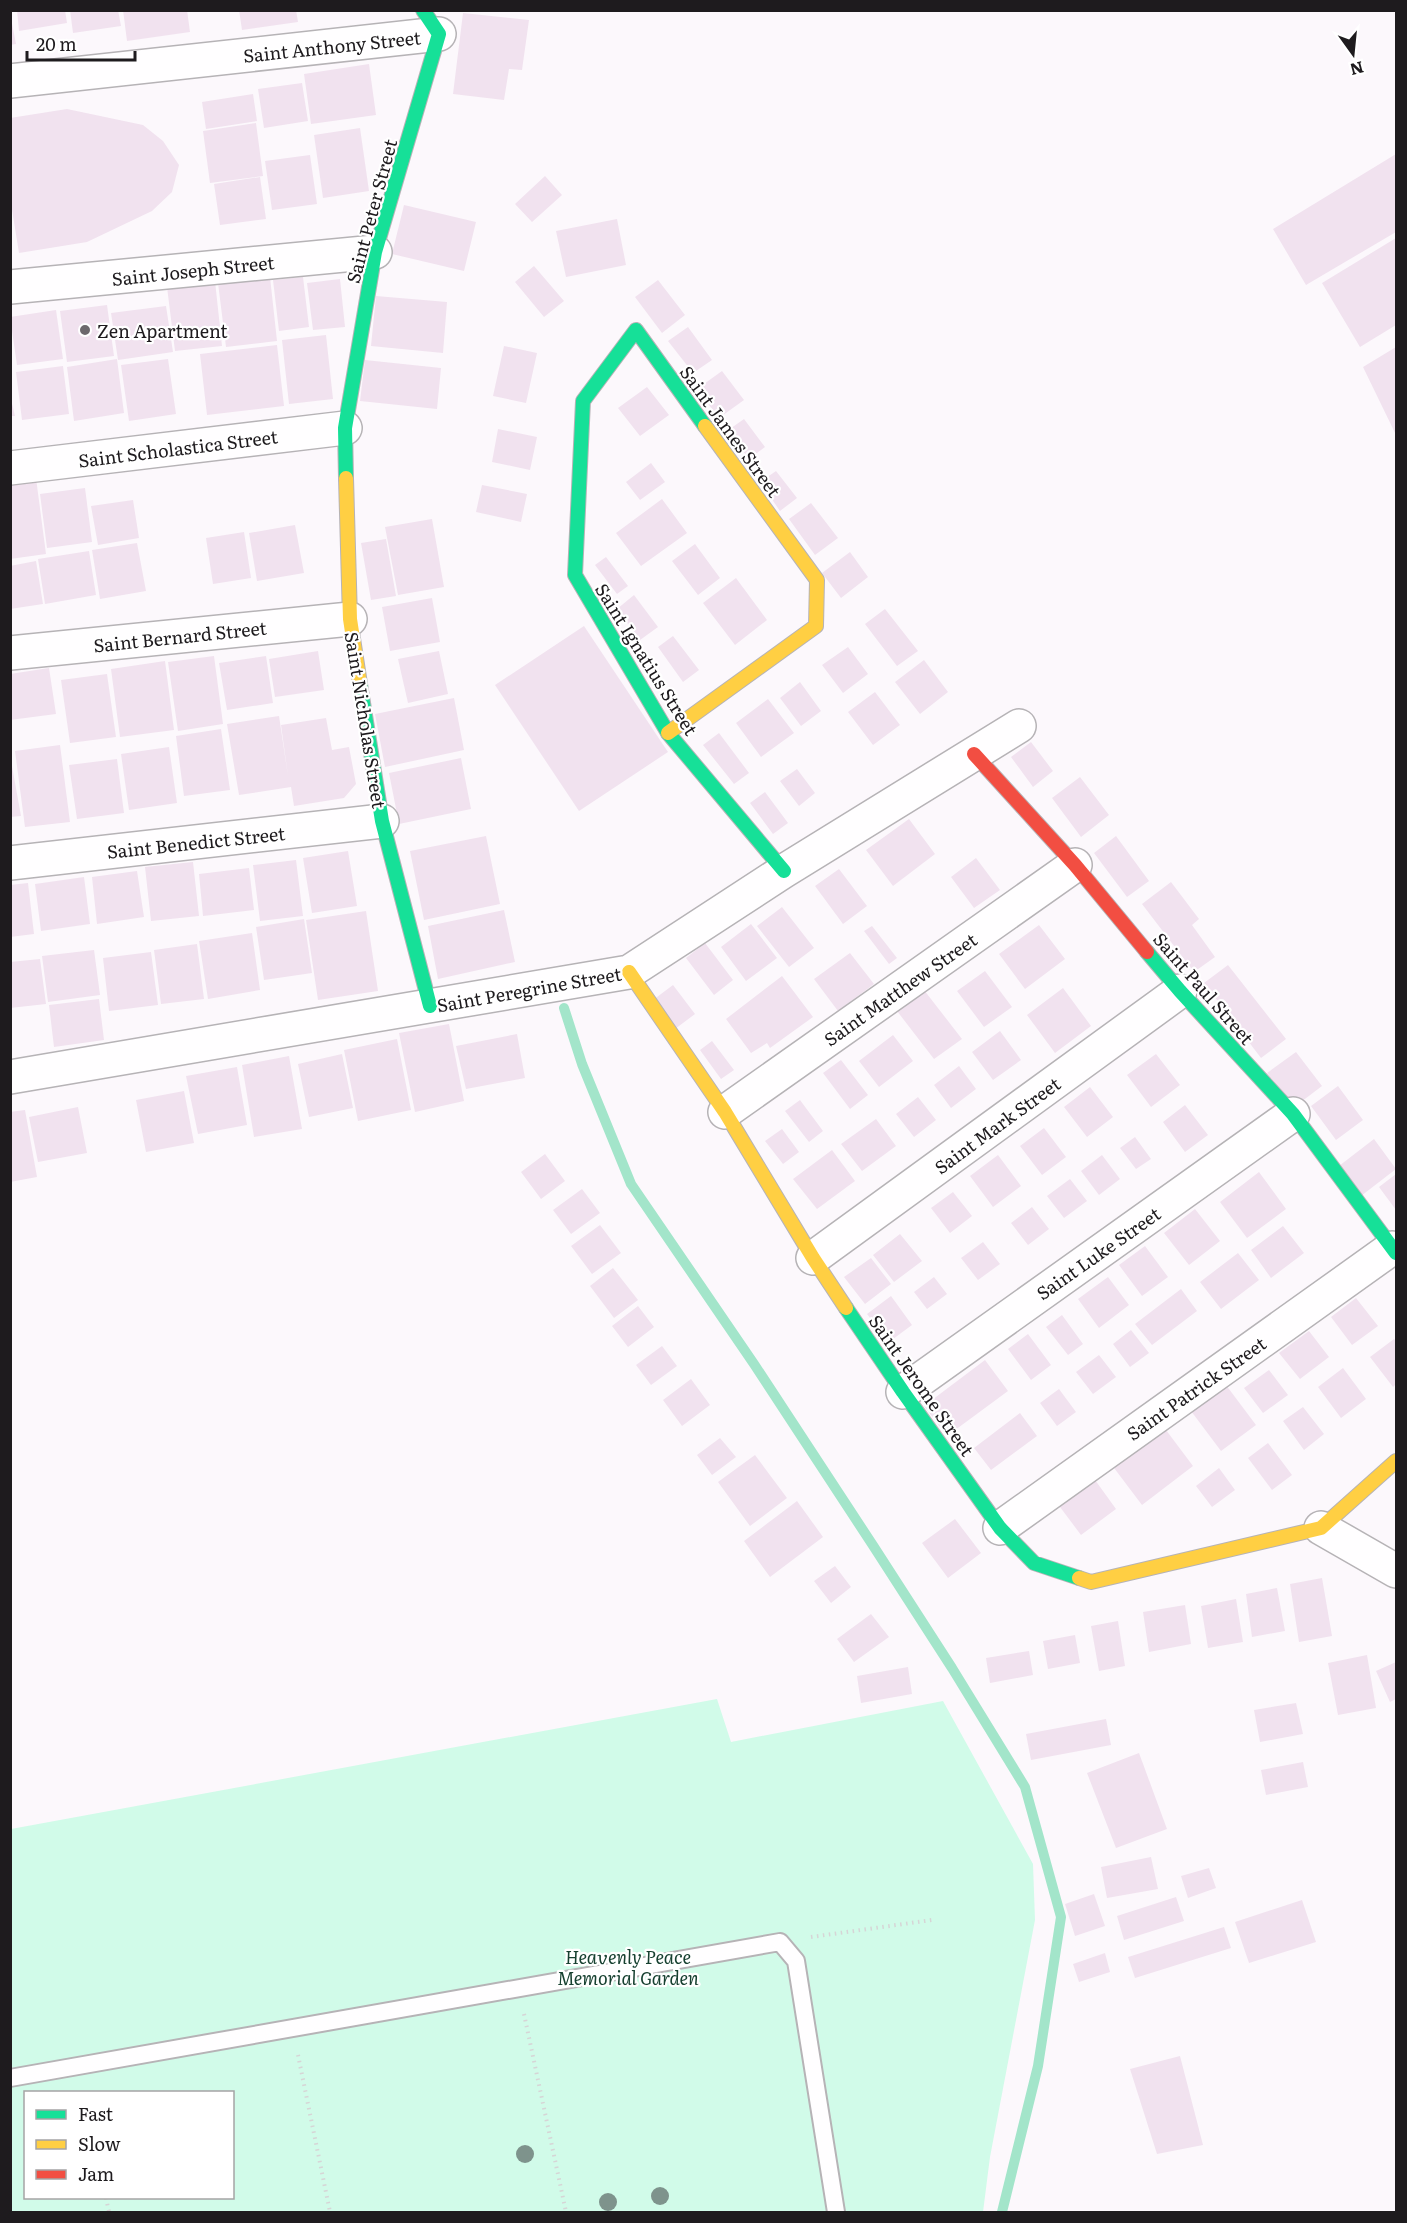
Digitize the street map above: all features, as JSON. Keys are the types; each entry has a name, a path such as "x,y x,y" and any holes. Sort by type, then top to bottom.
{"street":[{"name":"Saint Anthony Street","path":"10,81 431,22"},
{"name":"Saint Peter Street","path":"345,428 375,252 431,22"},
{"name":"Saint Joseph Street","path":"10,287 375,252"},
{"name":"Saint James Street","path":"575,575 583,401 636,330 817,579 816,626 668,733"},
{"name":"Saint Scholastica Street","path":"10,468 345,428"},
{"name":"Saint Nicholas Street","path":"345,428 350,619 382,821 430,1006"},
{"name":"Saint Ignatius Street","path":"575,575 668,733 784,871"},
{"name":"Saint Bernard Street","path":"10,653 350,619"},
{"name":"Saint Peregrine Street","path":"10,1077 630,972 784,871 1019,726"},
{"name":"Saint Paul Street","path":"975,754 1075,865 1180,991 1293,1114 1394,1251"},
{"name":"Saint Benedict Street","path":"10,863 382,821"},
{"name":"Saint Matthew Street","path":"725,1112 1075,865"},
{"name":"Saint Jerome Street","path":"630,972 725,1112 813,1258 903,1392 1000,1528 1034,1563 1091,1582 1321,1528"},
{"name":"Saint Mark Street","path":"813,1258 1180,991"},
{"name":"Saint Luke Street","path":"903,1392 1293,1114"},
{"name":"Saint Patrick Street","path":"1000,1528 1394,1251"},
{"path":"1396,1461 1321,1528 1396,1571"}],"lane":[{"path":"10,2078 780,1942 796,1961 836,2212"}],"path":[{"path":"780,1942 932,1920"},
{"path":"518,1988 566,2212"},
{"path":"292,2028 330,2212"}],"green space":[{"name":"Heavenly Peace Memorial Garden","path":"717,1699 731,1742 943,1701 1033,1864 1035,1920 990,2157 983,2212 11,2212 11,1829"}],"building":[{"path":"17,10 65,10 67,23 19,31"},
{"path":"70,10 118,10 121,26 73,33"},
{"path":"123,10 187,10 190,32 127,41"},
{"path":"239,10 296,10 298,22 242,30"},
{"path":"10,13 16,44 10,45"},
{"path":"463,13 529,20 522,70 509,69 504,100 453,94"},
{"path":"369,64 376,115 311,124 304,74"},
{"path":"302,83 308,121 264,128 258,89"},
{"path":"253,94 257,121 206,129 202,102"},
{"path":"67,109 143,125 163,141 179,165 172,192 152,211 87,242 19,253 10,197 10,118"},
{"path":"256,123 263,176 210,183 203,131"},
{"path":"360,128 369,191 323,198 314,135"},
{"path":"1396,154 1396,232 1306,285 1273,229"},
{"path":"310,155 317,204 272,210 265,161"},
{"path":"545,176 562,195 532,222 515,204"},
{"path":"260,177 266,219 220,225 214,184"},
{"path":"404,205 476,222 464,271 392,254"},
{"path":"617,219 626,265 566,277 556,231"},
{"path":"1396,238 1396,325 1360,347 1322,283"},
{"path":"534,266 564,301 544,317 515,282"},
{"path":"270,277 277,341 226,347 218,283"},
{"path":"303,277 309,327 279,331 273,280"},
{"path":"340,279 345,327 313,330 307,283"},
{"path":"658,280 685,315 662,333 635,297"},
{"path":"215,281 222,346 175,351 167,287"},
{"path":"376,296 447,302 443,353 371,346"},
{"path":"107,305 114,356 67,362 60,311"},
{"path":"166,306 173,352 118,360 111,313"},
{"path":"56,310 63,359 17,365 10,317"},
{"path":"688,327 712,360 693,373 668,341"},
{"path":"326,335 333,399 289,404 282,340"},
{"path":"277,345 284,406 207,415 200,354"},
{"path":"504,346 537,353 526,403 493,396"},
{"path":"1396,347 1396,435 1363,367"},
{"path":"117,359 124,413 74,421 67,367"},
{"path":"168,359 176,414 129,421 121,365"},
{"path":"365,360 441,368 437,409 360,401"},
{"path":"63,366 69,414 22,420 16,372"},
{"path":"722,371 744,400 719,418 697,389"},
{"path":"647,387 669,415 640,436 618,408"},
{"path":"10,395 15,416 10,416"},
{"path":"744,419 765,447 749,459 727,431"},
{"path":"498,429 537,437 530,470 492,462"},
{"path":"651,463 665,482 640,500 626,482"},
{"path":"776,471 797,498 780,511 760,482"},
{"path":"36,478 46,554 10,559 10,482"},
{"path":"482,485 527,494 521,522 476,512"},
{"path":"85,488 92,542 47,548 40,494"},
{"path":"662,499 687,533 641,566 616,533"},
{"path":"133,500 139,538 98,545 91,506"},
{"path":"811,503 838,538 815,555 789,519"},
{"path":"432,519 444,587 398,595 385,527"},
{"path":"295,525 304,573 257,581 249,533"},
{"path":"244,532 251,578 213,584 206,538"},
{"path":"386,539 396,596 371,600 361,543"},
{"path":"137,543 146,591 100,599 92,550"},
{"path":"695,544 720,578 698,595 672,561"},
{"path":"89,551 96,595 45,604 38,559"},
{"path":"850,552 868,577 841,598 822,573"},
{"path":"606,557 628,586 617,594 595,565"},
{"path":"36,561 43,604 10,609 10,566"},
{"path":"736,578 767,620 735,645 703,603"},
{"path":"634,595 658,627 640,640 617,609"},
{"path":"432,598 440,642 390,651 382,607"},
{"path":"885,609 918,651 897,666 865,624"},
{"path":"584,626 668,752 579,811 495,685"},
{"path":"673,636 699,670 683,682 658,647"},
{"path":"848,647 868,674 843,693 822,665"},
{"path":"318,651 324,690 275,697 269,659"},
{"path":"439,651 448,694 408,703 398,659"},
{"path":"214,656 223,724 178,731 168,662"},
{"path":"266,656 273,703 227,710 219,663"},
{"path":"924,660 948,692 920,714 895,682"},
{"path":"165,661 174,730 120,737 111,669"},
{"path":"49,668 56,714 10,720 10,674"},
{"path":"107,674 116,737 70,743 61,680"},
{"path":"800,682 821,711 801,726 780,698"},
{"path":"875,692 900,725 873,745 848,712"},
{"path":"454,698 464,750 385,767 375,714"},
{"path":"768,699 794,733 761,757 736,723"},
{"path":"279,716 288,776 281,725 326,718 332,750 349,747 356,784 344,798 294,806 291,787 239,795 227,724"},
{"path":"221,729 230,790 184,796 176,736"},
{"path":"719,733 749,773 734,784 703,745"},
{"path":"1031,742 1053,771 1033,787 1011,757"},
{"path":"60,745 70,822 25,827 15,751"},
{"path":"169,747 177,803 129,810 121,754"},
{"path":"10,755 21,816 10,817"},
{"path":"461,758 471,809 399,824 389,773"},
{"path":"117,759 124,813 77,819 69,765"},
{"path":"797,769 815,793 799,806 780,781"},
{"path":"1080,777 1109,815 1081,837 1052,798"},
{"path":"765,792 788,823 773,834 750,803"},
{"path":"909,819 935,854 893,886 866,850"},
{"path":"486,836 500,904 424,920 410,851"},
{"path":"1116,836 1149,881 1127,897 1094,853"},
{"path":"348,851 357,906 312,913 303,858"},
{"path":"976,858 1000,890 974,908 951,877"},
{"path":"296,860 303,916 260,921 253,865"},
{"path":"193,862 199,916 151,921 145,867"},
{"path":"249,868 254,910 203,916 199,874"},
{"path":"839,869 867,906 843,924 815,886"},
{"path":"137,871 144,917 97,924 92,877"},
{"path":"84,877 90,924 41,931 35,884"},
{"path":"1171,882 1199,919 1192,925 1215,957 1194,972 1142,904"},
{"path":"28,883 34,934 10,937 10,885"},
{"path":"782,907 814,948 789,967 757,926"},
{"path":"504,910 515,962 438,979 428,926"},
{"path":"366,911 378,991 318,1000 306,920"},
{"path":"304,919 312,973 264,980 256,927"},
{"path":"751,924 777,958 746,981 721,947"},
{"path":"1039,925 1065,959 1025,989 999,954"},
{"path":"872,926 897,958 889,964 864,931"},
{"path":"252,933 260,990 208,999 199,941"},
{"path":"705,943 733,980 714,995 686,958"},
{"path":"197,944 204,999 161,1004 154,950"},
{"path":"94,950 100,995 48,1002 42,956"},
{"path":"151,952 158,1005 109,1011 103,958"},
{"path":"850,953 874,984 838,1011 814,979"},
{"path":"40,959 46,1004 10,1008 10,962"},
{"path":"1228,965 1286,1039 1261,1058 1204,983"},
{"path":"985,971 1012,1007 984,1027 957,991"},
{"path":"782,976 813,1017 770,1048 767,1043 751,1053 726,1019"},
{"path":"673,985 695,1014 675,1029 653,1000"},
{"path":"1063,988 1091,1026 1055,1053 1027,1015"},
{"path":"924,990 962,1039 934,1059 897,1011"},
{"path":"99,999 104,1040 54,1047 49,1005"},
{"path":"449,1024 464,1101 415,1112 399,1033"},
{"path":"1000,1031 1021,1060 993,1080 972,1052"},
{"path":"517,1034 525,1078 466,1089 456,1046"},
{"path":"893,1035 913,1061 879,1087 859,1061"},
{"path":"397,1039 411,1110 358,1121 344,1050"},
{"path":"712,1041 734,1070 721,1079 700,1050"},
{"path":"1296,1052 1322,1086 1293,1108 1267,1073"},
{"path":"342,1054 353,1108 309,1117 298,1064"},
{"path":"1156,1054 1180,1085 1151,1107 1127,1075"},
{"path":"289,1056 302,1129 254,1137 242,1065"},
{"path":"841,1060 868,1095 850,1109 823,1073"},
{"path":"959,1066 976,1089 951,1108 934,1085"},
{"path":"237,1067 247,1125 198,1134 186,1076"},
{"path":"1338,1086 1363,1120 1336,1140 1311,1106"},
{"path":"1090,1087 1113,1117 1087,1137 1064,1107"},
{"path":"184,1091 194,1143 146,1152 136,1100"},
{"path":"918,1097 936,1120 914,1137 896,1114"},
{"path":"800,1100 823,1131 809,1142 785,1111"},
{"path":"1185,1105 1208,1135 1185,1152 1163,1122"},
{"path":"78,1107 87,1153 38,1162 29,1117"},
{"path":"25,1110 37,1177 10,1182 10,1112"},
{"path":"876,1119 896,1146 862,1171 841,1144"},
{"path":"1044,1128 1066,1157 1042,1175 1020,1146"},
{"path":"782,1129 799,1152 783,1164 765,1141"},
{"path":"1135,1137 1151,1159 1136,1169 1120,1148"},
{"path":"1374,1139 1396,1169 1361,1196 1339,1166"},
{"path":"832,1150 855,1181 817,1209 793,1179"},
{"path":"545,1154 565,1181 541,1199 521,1172"},
{"path":"998,1155 1021,1186 993,1207 970,1176"},
{"path":"1102,1155 1120,1179 1099,1195 1081,1171"},
{"path":"1259,1172 1286,1209 1247,1238 1220,1202"},
{"path":"1396,1174 1396,1210 1379,1187"},
{"path":"1070,1179 1087,1201 1064,1218 1047,1196"},
{"path":"582,1189 600,1213 571,1234 553,1210"},
{"path":"953,1192 972,1216 950,1233 931,1208"},
{"path":"1032,1207 1049,1229 1028,1245 1011,1223"},
{"path":"1195,1209 1220,1241 1189,1265 1164,1233"},
{"path":"600,1225 621,1253 592,1274 571,1246"},
{"path":"1283,1226 1304,1253 1271,1278 1251,1250"},
{"path":"900,1234 922,1261 894,1282 873,1255"},
{"path":"983,1242 1000,1264 978,1280 961,1258"},
{"path":"1145,1246 1168,1277 1142,1296 1119,1265"},
{"path":"1238,1253 1259,1280 1221,1309 1200,1282"},
{"path":"871,1258 891,1284 865,1304 844,1277"},
{"path":"613,1268 638,1300 614,1318 590,1286"},
{"path":"934,1277 947,1294 927,1309 914,1292"},
{"path":"1108,1277 1129,1305 1099,1328 1078,1299"},
{"path":"1181,1289 1197,1311 1152,1345 1135,1324"},
{"path":"891,1296 912,1325 889,1342 867,1314"},
{"path":"1356,1298 1378,1326 1352,1345 1331,1317"},
{"path":"638,1306 654,1327 628,1347 612,1326"},
{"path":"1062,1315 1083,1344 1068,1355 1046,1327"},
{"path":"1131,1330 1149,1353 1130,1367 1113,1344"},
{"path":"1309,1331 1329,1357 1300,1379 1279,1353"},
{"path":"1028,1334 1051,1365 1031,1380 1008,1349"},
{"path":"1394,1339 1396,1341 1396,1384 1393,1387 1370,1357"},
{"path":"662,1346 677,1366 651,1385 636,1365"},
{"path":"1099,1355 1116,1377 1093,1394 1076,1372"},
{"path":"985,1360 1008,1391 947,1436 924,1406"},
{"path":"1343,1368 1366,1399 1341,1418 1318,1387"},
{"path":"1269,1370 1288,1395 1263,1413 1244,1388"},
{"path":"691,1379 710,1405 682,1426 663,1400"},
{"path":"1226,1385 1256,1425 1221,1451 1191,1411"},
{"path":"1059,1389 1076,1412 1057,1426 1040,1403"},
{"path":"1303,1407 1324,1434 1304,1450 1283,1421"},
{"path":"1020,1413 1037,1436 991,1470 974,1448"},
{"path":"1160,1422 1193,1466 1142,1505 1108,1460"},
{"path":"720,1438 736,1457 712,1475 697,1455"},
{"path":"1268,1443 1292,1475 1272,1490 1248,1458"},
{"path":"755,1455 787,1498 750,1526 718,1482"},
{"path":"1219,1468 1235,1490 1212,1507 1196,1486"},
{"path":"1090,1473 1116,1509 1081,1535 1054,1499"},
{"path":"797,1501 823,1537 770,1577 744,1541"},
{"path":"955,1519 981,1553 948,1578 922,1543"},
{"path":"835,1566 851,1587 831,1603 814,1581"},
{"path":"1322,1578 1332,1636 1299,1642 1290,1584"},
{"path":"1277,1588 1285,1631 1252,1637 1246,1594"},
{"path":"1236,1599 1243,1642 1208,1648 1201,1606"},
{"path":"1185,1605 1191,1644 1149,1652 1143,1612"},
{"path":"871,1614 889,1637 854,1662 837,1639"},
{"path":"1118,1621 1125,1666 1099,1671 1091,1626"},
{"path":"1075,1635 1080,1663 1048,1669 1043,1641"},
{"path":"1029,1651 1033,1675 990,1683 986,1658"},
{"path":"1367,1655 1376,1708 1338,1715 1328,1663"},
{"path":"1396,1662 1396,1699 1390,1702 1376,1671"},
{"path":"908,1667 912,1694 861,1703 857,1676"},
{"path":"1296,1703 1303,1734 1260,1742 1254,1710"},
{"path":"1106,1719 1111,1745 1031,1760 1026,1734"},
{"path":"1139,1753 1167,1829 1116,1848 1087,1773"},
{"path":"1303,1762 1308,1787 1266,1795 1261,1770"},
{"path":"1151,1857 1158,1889 1107,1898 1101,1867"},
{"path":"1209,1868 1216,1888 1188,1898 1181,1876"},
{"path":"1094,1894 1105,1926 1075,1936 1065,1904"},
{"path":"1176,1897 1184,1921 1124,1940 1117,1916"},
{"path":"1302,1900 1316,1942 1249,1963 1235,1922"},
{"path":"1224,1927 1231,1948 1135,1978 1128,1957"},
{"path":"1105,1953 1110,1972 1079,1982 1073,1964"},
{"path":"1180,2056 1203,2145 1157,2154 1130,2069"}],"waterway":[{"path":"564,1008 582,1064 631,1184 754,1364 874,1547 1025,1787 1061,1917 1038,2066 1002,2212"}],"traffic: fast":[{"path":"346,478 345,428 375,252 439,34 423,10"},
{"path":"705,426 636,330 583,401 575,575 668,733 784,871"},
{"path":"360,684 382,821 430,1006"},
{"path":"1147,952 1293,1114 1396,1253"},
{"path":"846,1308 1000,1528 1034,1563 1079,1578"}],"traffic: slow":[{"path":"668,733 816,626 817,580 705,426"},
{"path":"346,478 350,619 360,684"},
{"path":"629,972 725,1112 813,1258 846,1308"},
{"path":"1079,1578 1091,1582 1321,1528 1396,1461"}],"traffic: jam":[{"path":"974,754 1075,865 1147,952"}],"place":[{"name":"Zen Apartment","path":"85,330"}]}
